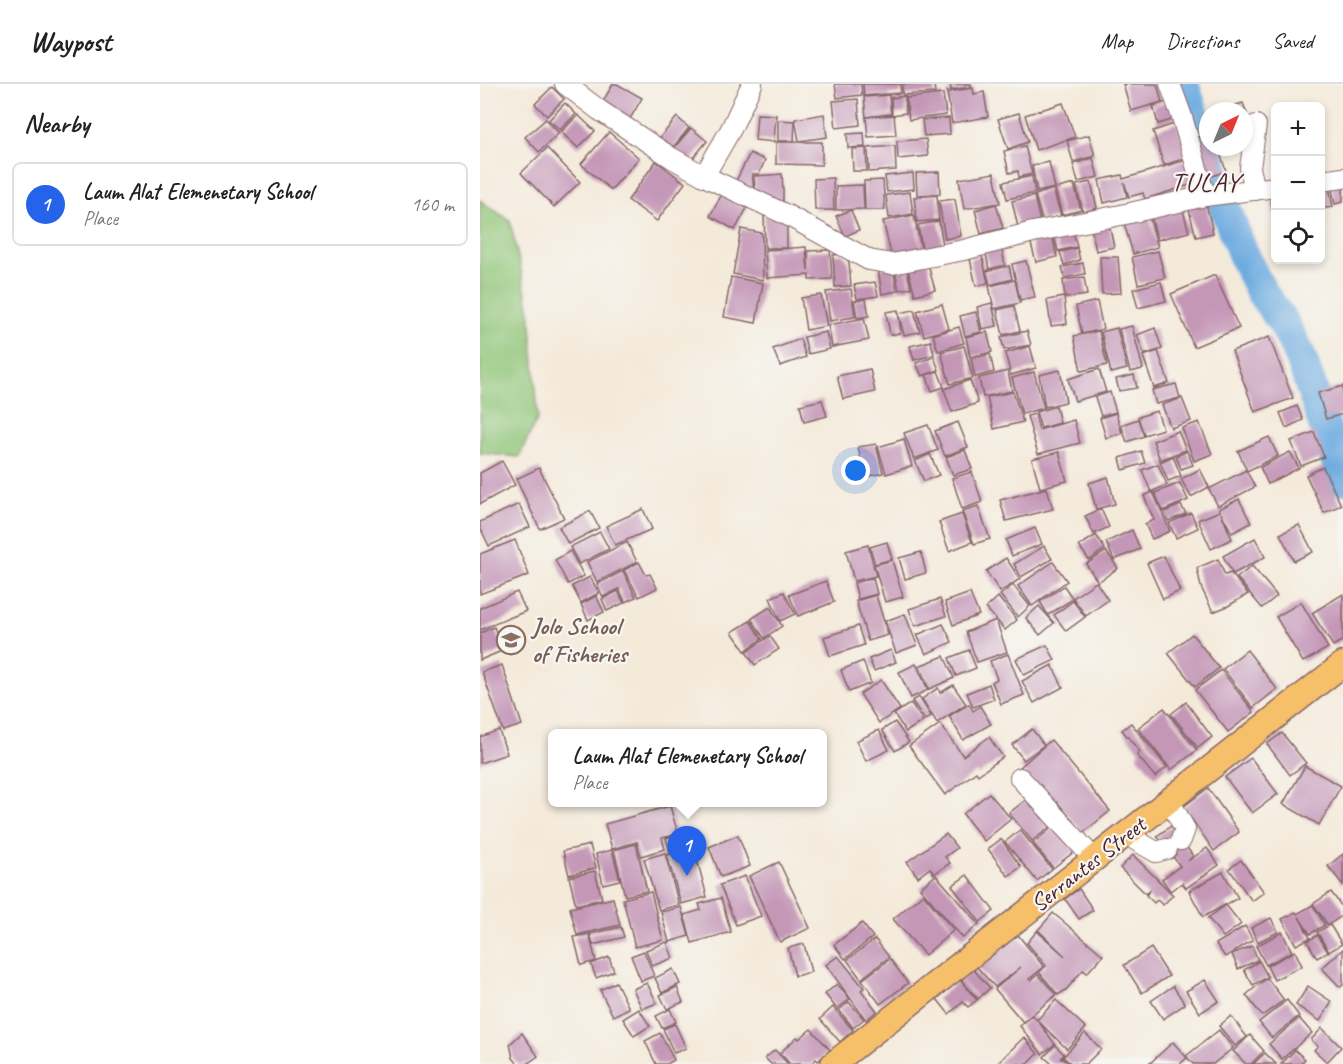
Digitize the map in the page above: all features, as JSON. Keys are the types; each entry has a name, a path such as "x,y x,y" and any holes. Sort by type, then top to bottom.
{"main road":[{"name":"Serrantes Street","path":"833,1064 1343,664"}],"street":[{"path":"565,84 635,135 704,176 787,215 869,260 892,264 1216,194 1271,187"},
{"path":"704,176 731,129 752,84"},
{"path":"1170,84 1216,194"},
{"path":"1255,189 1250,168 1256,125"},
{"path":"1325,180 1343,178"},
{"path":"1020,778 1094,859"},
{"path":"1125,834 1156,852 1174,844 1185,829 1169,800"}],"path":[{"path":"1339,1064 1343,1060"}],"green space":[{"path":"480,200 510,221 530,311 538,417 519,457 480,453"}],"building":[{"path":"613,84 642,98 627,124 599,108"},
{"path":"835,84 861,84 862,95 837,98"},
{"path":"863,84 900,84 901,93 864,96"},
{"path":"902,84 934,84 935,93 903,95"},
{"path":"950,84 971,84 971,87 951,90"},
{"path":"1123,84 1157,84 1162,102 1131,111"},
{"path":"552,87 564,99 547,116 535,104"},
{"path":"973,88 974,94 984,92 988,117 952,123 947,92"},
{"path":"943,94 946,115 909,120 906,98"},
{"path":"889,95 891,114 866,117 864,97"},
{"path":"905,96 906,113 892,115 891,98"},
{"path":"858,99 860,125 836,128 833,101"},
{"path":"1173,100 1178,118 1158,124 1153,106"},
{"path":"565,103 576,114 560,130 549,120"},
{"path":"1063,103 1075,137 1036,150 1025,115"},
{"path":"1019,113 1028,142 1008,149 998,119"},
{"path":"757,114 776,115 774,142 755,140"},
{"path":"824,114 827,137 799,141 795,119"},
{"path":"578,115 595,131 578,148 561,132"},
{"path":"894,115 896,135 868,137 866,117"},
{"path":"677,117 689,128 671,150 658,140"},
{"path":"949,118 950,134 924,136 922,120"},
{"path":"546,119 559,133 539,152 525,137"},
{"path":"778,120 795,121 794,141 778,141"},
{"path":"1177,123 1189,157 1164,165 1153,131"},
{"path":"691,128 707,141 690,162 674,148"},
{"path":"609,132 639,158 611,190 581,164"},
{"path":"864,133 865,147 848,148 847,134"},
{"path":"1089,135 1095,156 1073,162 1067,141"},
{"path":"1199,137 1199,156 1221,156 1226,171 1205,179 1192,139"},
{"path":"926,139 928,156 898,159 897,141"},
{"path":"776,142 822,142 822,165 776,164"},
{"path":"895,146 896,170 869,172 868,148"},
{"path":"1025,146 1032,174 1019,177 1018,171 1009,173 1004,151"},
{"path":"547,148 580,182 554,207 521,173"},
{"path":"866,148 867,171 853,171 852,149"},
{"path":"750,153 765,160 759,174 752,174 754,190 736,181"},
{"path":"1093,158 1098,177 1078,182 1073,164"},
{"path":"1189,159 1196,183 1145,199 1143,193 1129,197 1124,182 1127,197 1104,203 1099,180 1122,175 1123,179"},
{"path":"656,161 685,183 657,221 628,200"},
{"path":"1049,162 1055,188 1037,192 1032,166"},
{"path":"939,172 940,194 917,195 916,173"},
{"path":"913,173 914,189 887,192 885,176"},
{"path":"994,173 1000,203 964,209 959,179"},
{"path":"782,174 783,207 755,192 754,176"},
{"path":"1032,176 1035,193 1007,199 1003,182"},
{"path":"833,178 834,210 815,210 814,179"},
{"path":"883,180 885,210 865,210 864,181"},
{"path":"1091,182 1097,208 1083,212 1076,185"},
{"path":"1343,182 1343,202 1335,204 1331,185"},
{"path":"1074,184 1081,210 1062,215 1055,189"},
{"path":"863,185 864,209 836,210 836,186"},
{"path":"1329,187 1333,207 1325,208 1325,188"},
{"path":"1053,189 1061,216 1042,221 1035,195"},
{"path":"910,192 913,214 889,218 886,195"},
{"path":"722,194 747,208 735,230 710,216"},
{"path":"937,195 939,220 917,222 914,197"},
{"path":"1034,196 1040,222 1018,227 1012,201"},
{"path":"955,199 961,236 945,239 939,201"},
{"path":"1206,202 1213,233 1196,237 1188,206"},
{"path":"996,204 1003,228 981,234 975,210"},
{"path":"1182,207 1189,232 1157,240 1151,215"},
{"path":"851,210 859,230 845,236 836,216"},
{"path":"914,215 921,248 891,254 883,221"},
{"path":"764,216 787,216 787,248 765,248"},
{"path":"1149,216 1158,247 1133,254 1124,223"},
{"path":"939,221 943,245 922,249 918,225"},
{"path":"1109,223 1114,247 1096,251 1091,227"},
{"path":"741,229 762,233 763,280 733,274"},
{"path":"1073,231 1077,247 1058,251 1054,236"},
{"path":"1052,235 1057,257 1036,262 1030,240"},
{"path":"1001,245 1005,265 989,269 985,249"},
{"path":"806,247 808,271 808,251 830,250 832,279 809,280 809,275 767,278 765,250"},
{"path":"1077,248 1080,260 1064,265 1060,252"},
{"path":"1158,251 1165,278 1138,284 1132,257"},
{"path":"843,254 849,262 851,286 835,287 833,255"},
{"path":"982,256 988,283 976,286 970,259"},
{"path":"1100,257 1118,257 1121,293 1102,294"},
{"path":"927,261 935,290 915,295 907,266"},
{"path":"1026,261 1035,297 1020,300 1012,264"},
{"path":"1083,263 1085,274 1065,278 1062,267"},
{"path":"1009,266 1012,279 990,285 986,271"},
{"path":"893,267 897,291 882,294 878,269"},
{"path":"907,269 911,288 899,290 895,271"},
{"path":"1215,275 1239,328 1194,347 1171,294"},
{"path":"731,277 763,283 756,323 724,317"},
{"path":"1084,277 1087,295 1065,298 1063,280"},
{"path":"1015,280 1020,303 994,309 989,286"},
{"path":"875,282 878,296 857,299 854,285"},
{"path":"1161,282 1166,301 1138,308 1133,289"},
{"path":"851,289 855,317 830,321 826,292"},
{"path":"821,295 827,326 806,330 801,298"},
{"path":"1064,297 1067,324 1051,326 1047,300"},
{"path":"866,299 869,316 857,318 854,301"},
{"path":"1097,301 1103,329 1082,334 1076,306"},
{"path":"992,303 997,326 982,329 977,307"},
{"path":"942,304 949,329 924,336 917,311"},
{"path":"1014,306 1020,331 1003,335 997,310"},
{"path":"898,310 901,333 890,335 886,312"},
{"path":"914,310 920,332 904,335 898,313"},
{"path":"976,312 981,332 965,336 960,316"},
{"path":"864,318 869,340 832,347 828,325"},
{"path":"1132,326 1143,369 1130,372 1119,329"},
{"path":"959,327 964,343 938,351 933,335"},
{"path":"1117,328 1127,369 1111,373 1101,332"},
{"path":"1155,328 1162,349 1144,355 1137,335"},
{"path":"1027,331 1031,345 1004,350 1001,337"},
{"path":"1099,331 1107,365 1081,371 1074,336"},
{"path":"826,332 830,349 808,354 804,337"},
{"path":"987,332 992,352 970,357 966,337"},
{"path":"1269,337 1293,398 1255,412 1232,351"},
{"path":"800,339 806,357 780,366 773,349"},
{"path":"931,341 934,355 914,360 910,346"},
{"path":"964,346 973,378 950,384 941,352"},
{"path":"1030,346 1036,368 1011,375 1005,353"},
{"path":"1158,351 1169,383 1154,388 1143,356"},
{"path":"990,354 994,372 975,377 971,359"},
{"path":"934,357 939,370 922,376 916,363"},
{"path":"870,369 875,392 843,399 837,376"},
{"path":"1099,369 1106,392 1075,401 1068,379"},
{"path":"1060,370 1066,402 1045,407 1039,375"},
{"path":"938,371 944,387 932,391 926,375"},
{"path":"1008,371 1012,391 983,397 979,378"},
{"path":"1034,372 1044,408 1022,414 1012,378"},
{"path":"1134,375 1137,388 1119,391 1116,379"},
{"path":"970,380 978,403 952,412 944,389"},
{"path":"1176,384 1180,398 1156,404 1152,390"},
{"path":"1343,386 1343,414 1326,419 1318,393"},
{"path":"1013,392 1023,422 994,429 987,397"},
{"path":"1110,392 1116,412 1101,416 1095,397"},
{"path":"1182,398 1191,421 1171,428 1162,405"},
{"path":"822,400 827,416 804,422 800,405"},
{"path":"1056,406 1060,423 1041,428 1036,412"},
{"path":"1297,406 1303,420 1286,428 1280,413"},
{"path":"1157,411 1163,429 1144,435 1138,417"},
{"path":"1116,413 1122,433 1106,438 1100,418"},
{"path":"1035,414 1039,430 1074,420 1080,443 1038,454 1027,416"},
{"path":"1138,419 1144,436 1127,442 1121,425"},
{"path":"958,422 968,447 945,456 935,431"},
{"path":"1199,422 1212,454 1194,461 1182,428"},
{"path":"928,425 938,450 914,459 904,433"},
{"path":"1178,431 1186,450 1160,460 1153,441"},
{"path":"1314,432 1324,457 1301,466 1291,441"},
{"path":"1269,437 1278,456 1247,471 1238,451"},
{"path":"904,439 912,466 886,474 878,447"},
{"path":"876,444 883,473 865,477 858,447"},
{"path":"965,450 972,469 953,475 946,457"},
{"path":"1141,451 1145,463 1123,470 1120,458"},
{"path":"1187,451 1193,465 1181,469 1176,456"},
{"path":"1059,452 1067,481 1040,488 1032,459"},
{"path":"1290,452 1299,468 1268,484 1260,467"},
{"path":"930,454 939,475 924,481 915,461"},
{"path":"1173,456 1181,476 1168,481 1160,462"},
{"path":"502,461 515,485 480,504 480,473"},
{"path":"1158,464 1167,485 1151,492 1142,470"},
{"path":"1323,467 1341,505 1324,513 1306,475"},
{"path":"539,468 564,518 540,529 516,479"},
{"path":"1200,469 1209,487 1191,497 1181,479"},
{"path":"1246,470 1255,487 1218,506 1209,489"},
{"path":"972,472 982,502 962,509 952,478"},
{"path":"1108,477 1115,504 1096,509 1089,483"},
{"path":"1180,483 1188,500 1163,511 1155,493"},
{"path":"1047,488 1053,509 1006,521 1000,500"},
{"path":"1153,492 1170,531 1152,539 1145,524 1154,520 1144,496"},
{"path":"1239,499 1251,523 1232,533 1221,513 1232,539 1211,549 1198,520 1220,511 1219,509"},
{"path":"519,504 530,527 489,546 480,522"},
{"path":"1181,505 1186,514 1168,521 1164,512"},
{"path":"978,506 990,539 974,544 962,511"},
{"path":"643,509 652,529 615,545 606,526"},
{"path":"1101,509 1109,527 1094,534 1085,516"},
{"path":"590,511 599,528 568,544 559,527"},
{"path":"1191,513 1198,528 1176,538 1169,523"},
{"path":"962,514 972,542 949,551 939,522"},
{"path":"1299,525 1313,552 1294,561 1280,534"},
{"path":"1035,528 1042,544 1012,556 1006,540"},
{"path":"1132,530 1140,549 1114,560 1106,542"},
{"path":"600,532 609,549 579,564 570,547"},
{"path":"1096,535 1105,549 1089,560 1079,546"},
{"path":"1255,538 1265,557 1233,574 1223,556"},
{"path":"515,540 529,575 480,594 480,554"},
{"path":"627,542 637,562 597,582 587,562"},
{"path":"887,542 892,559 875,564 870,547"},
{"path":"868,545 876,576 854,581 846,551"},
{"path":"1044,546 1052,559 1021,577 1014,564"},
{"path":"570,551 584,576 568,584 555,560"},
{"path":"1106,551 1118,568 1098,582 1086,564"},
{"path":"921,552 926,573 905,579 899,558"},
{"path":"1164,556 1180,591 1163,599 1147,563"},
{"path":"1006,558 1020,579 1000,592 986,571"},
{"path":"1218,559 1225,575 1231,573 1248,594 1213,612 1201,587 1197,568"},
{"path":"892,560 903,597 885,602 874,565"},
{"path":"639,562 646,575 650,574 657,588 639,597 624,570"},
{"path":"1053,562 1067,581 1032,606 1018,586"},
{"path":"1252,566 1277,596 1262,608 1237,578"},
{"path":"623,571 636,597 625,602 619,589 603,597 597,584"},
{"path":"590,577 599,593 581,603 572,586"},
{"path":"873,578 877,594 858,599 854,583"},
{"path":"826,581 834,602 798,616 789,595"},
{"path":"1096,582 1108,600 1086,616 1073,598"},
{"path":"1013,585 1030,606 1018,617 1000,595"},
{"path":"1064,586 1073,599 1048,615 1040,602"},
{"path":"618,591 624,603 607,611 602,599"},
{"path":"517,592 526,611 480,630 480,608"},
{"path":"784,592 795,614 780,621 770,598"},
{"path":"970,593 979,615 953,625 945,602"},
{"path":"1343,594 1343,640 1333,646 1312,613"},
{"path":"876,595 888,635 868,641 856,601"},
{"path":"596,596 604,612 588,620 581,604"},
{"path":"998,597 1017,620 1005,630 986,608"},
{"path":"940,599 946,616 915,626 909,609"},
{"path":"1073,601 1085,617 1066,631 1054,615"},
{"path":"1301,602 1328,648 1303,662 1276,617"},
{"path":"1039,606 1054,623 1040,635 1026,618"},
{"path":"770,607 782,626 764,638 751,619"},
{"path":"905,614 917,645 896,653 885,621"},
{"path":"996,620 1007,652 977,662 966,632"},
{"path":"750,621 762,639 745,651 732,632"},
{"path":"943,624 952,642 926,654 917,635"},
{"path":"858,626 864,645 830,656 824,637"},
{"path":"494,627 504,650 480,660 480,633"},
{"path":"1192,634 1219,668 1195,687 1168,653"},
{"path":"770,636 779,649 755,665 746,652"},
{"path":"1047,645 1055,660 1024,675 1016,659"},
{"path":"891,650 896,662 874,671 869,659"},
{"path":"969,650 976,668 956,676 949,658"},
{"path":"1247,650 1277,689 1253,708 1223,669"},
{"path":"1008,654 1024,695 1001,704 992,682 997,679 990,661"},
{"path":"944,656 954,678 929,689 919,666"},
{"path":"863,661 871,683 849,692 841,670"},
{"path":"916,664 928,690 911,698 899,672"},
{"path":"502,665 522,725 503,731 482,672"},
{"path":"1052,665 1063,687 1034,703 1022,681"},
{"path":"1221,670 1254,712 1228,732 1195,690"},
{"path":"881,680 900,709 879,723 860,694"},
{"path":"989,684 994,699 973,707 967,693"},
{"path":"953,685 966,704 937,723 922,699 938,688 940,693"},
{"path":"919,697 931,716 925,720 912,701"},
{"path":"1186,702 1212,737 1198,748 1171,714"},
{"path":"911,703 923,721 906,732 894,714"},
{"path":"969,704 973,711 980,706 991,724 963,740 949,716"},
{"path":"1164,708 1197,750 1171,770 1138,728"},
{"path":"895,722 909,742 895,751 882,730"},
{"path":"1131,723 1167,767 1155,777 1137,755 1140,752 1122,730"},
{"path":"940,724 963,756 989,737 1003,757 978,775 976,772 945,795 909,746"},
{"path":"1032,729 1044,745 1024,760 1012,745"},
{"path":"499,730 507,754 480,763 480,737"},
{"path":"879,730 889,750 866,761 856,741"},
{"path":"1282,733 1306,763 1290,775 1267,744"},
{"path":"1051,740 1110,811 1083,833 1057,802 1053,805 1020,767"},
{"path":"1251,758 1278,794 1252,813 1225,777"},
{"path":"1305,766 1341,786 1319,825 1283,804"},
{"path":"1208,788 1239,832 1214,851 1183,807"},
{"path":"989,793 1011,819 984,841 963,814"},
{"path":"1027,799 1043,819 1047,816 1054,824 1032,841 1009,813"},
{"path":"670,807 678,834 662,838 665,849 641,856 637,842 612,849 605,824"},
{"path":"1055,825 1075,851 1053,868 1033,843"},
{"path":"1171,826 1193,856 1188,861 1207,848 1219,865 1186,888 1182,883 1170,891 1162,879 1180,866 1157,836"},
{"path":"1020,830 1052,869 1037,881 1005,842"},
{"path":"688,832 692,846 670,852 666,838"},
{"path":"946,834 957,848 945,857 950,863 934,874 930,868 918,877 907,862"},
{"path":"738,835 750,866 721,877 709,847"},
{"path":"1001,839 1021,867 1008,876 988,849"},
{"path":"636,844 647,891 625,896 614,850"},
{"path":"590,845 596,868 569,875 563,851"},
{"path":"694,848 707,897 681,904 667,855"},
{"path":"612,850 620,880 603,884 596,854"},
{"path":"665,853 679,905 659,910 644,859"},
{"path":"1343,854 1343,885 1328,866"},
{"path":"1133,855 1173,895 1163,905 1157,900 1154,903 1146,895 1151,889 1146,894 1120,868"},
{"path":"1241,860 1264,892 1252,901 1229,869"},
{"path":"779,862 810,928 780,942 749,876"},
{"path":"595,871 602,899 576,905 569,877"},
{"path":"1223,872 1238,898 1203,917 1189,891"},
{"path":"936,875 979,924 963,938 920,888"},
{"path":"967,875 994,911 980,922 952,886"},
{"path":"745,876 761,916 736,925 720,885"},
{"path":"1079,889 1093,910 1079,919 1065,899"},
{"path":"651,892 663,940 635,947 623,899"},
{"path":"1331,892 1343,908 1343,915 1328,925 1313,904"},
{"path":"923,894 954,930 925,955 893,919"},
{"path":"613,898 620,925 577,935 570,908"},
{"path":"721,898 731,932 692,943 684,915 701,910 699,904"},
{"path":"1226,905 1241,924 1223,937 1208,918"},
{"path":"1313,905 1325,925 1310,934 1299,917 1310,938 1296,945 1282,919"},
{"path":"681,907 689,936 669,942 661,912"},
{"path":"1053,913 1103,955 1087,973 1083,970 1066,990 1058,995 1039,972 1046,966 1027,943 1037,931 1065,956 1038,930"},
{"path":"1271,918 1278,932 1258,942 1251,928"},
{"path":"862,923 873,937 845,959 834,945"},
{"path":"1330,925 1342,944 1329,952 1317,932"},
{"path":"1245,926 1253,940 1225,957 1216,944"},
{"path":"621,927 624,937 593,945 590,934"},
{"path":"1282,932 1292,952 1266,965 1256,946"},
{"path":"589,934 596,961 581,965 574,937"},
{"path":"1018,935 1044,967 1029,979 1031,980 1038,974 1056,995 1023,1022 995,989 1021,967 995,987 976,966"},
{"path":"1318,935 1328,952 1317,958 1307,941"},
{"path":"875,939 889,957 861,979 847,960"},
{"path":"667,942 673,958 652,966 646,950"},
{"path":"804,944 811,972 795,976 788,948"},
{"path":"1252,946 1258,960 1238,969 1232,954"},
{"path":"1151,948 1169,976 1142,993 1124,965"},
{"path":"1343,949 1343,985 1340,987 1322,968"},
{"path":"644,951 654,976 641,981 631,956"},
{"path":"1295,951 1302,966 1274,980 1267,966"},
{"path":"838,956 864,988 861,990 877,1011 866,1020 826,965"},
{"path":"609,957 614,971 596,978 591,964"},
{"path":"890,959 908,983 880,1004 862,980"},
{"path":"1259,961 1268,977 1253,985 1244,970"},
{"path":"673,969 680,984 662,993 655,978"},
{"path":"973,969 990,988 978,999 961,980"},
{"path":"1267,978 1284,1000 1262,1016 1246,995"},
{"path":"960,980 977,1000 968,1007 963,1002 949,1014 937,999"},
{"path":"1205,980 1219,1001 1200,1013 1186,991"},
{"path":"616,982 629,1008 613,1016 600,990"},
{"path":"647,983 657,1003 642,1009 633,989"},
{"path":"837,984 850,999 837,1009 825,994"},
{"path":"1173,986 1185,1004 1163,1019 1151,1001"},
{"path":"1308,986 1332,1002 1320,1021 1296,1005"},
{"path":"677,987 683,1002 667,1009 660,995"},
{"path":"1056,1000 1086,1028 1067,1049 1038,1021 1055,1044 1042,1054 1020,1026 1033,1015 1037,1020"},
{"path":"1287,1000 1299,1016 1272,1038 1259,1022"},
{"path":"849,1002 864,1019 853,1028 839,1010"},
{"path":"833,1007 853,1030 840,1042 820,1019"},
{"path":"639,1009 650,1026 634,1036 623,1019"},
{"path":"670,1009 676,1022 662,1028 656,1016"},
{"path":"1231,1016 1247,1037 1235,1046 1219,1026"},
{"path":"1299,1018 1312,1033 1282,1059 1269,1044"},
{"path":"675,1024 686,1048 674,1053 663,1029"},
{"path":"1322,1028 1341,1047 1327,1062 1314,1050 1318,1046 1311,1040"},
{"path":"811,1029 830,1050 811,1064 790,1064 780,1053 797,1037 799,1039"},
{"path":"1219,1030 1233,1048 1213,1064 1193,1064 1186,1056"},
{"path":"522,1033 538,1056 527,1064 518,1064 513,1058 510,1044"},
{"path":"660,1033 674,1060 667,1064 656,1064 645,1041"},
{"path":"1085,1033 1101,1049 1086,1064 1072,1064 1063,1057"},
{"path":"1250,1035 1264,1051 1251,1064 1246,1064 1233,1051"},
{"path":"1024,1037 1038,1054 1028,1064 997,1064"},
{"path":"1173,1042 1187,1058 1180,1064 1149,1064"},
{"path":"1055,1045 1064,1054 1060,1059 1062,1058 1069,1064 1052,1064 1044,1057"},
{"path":"775,1050 788,1064 771,1064 765,1058"},
{"path":"1295,1050 1305,1059 1300,1064 1281,1064"},
{"path":"1265,1053 1276,1064 1253,1064"}],"waterway":[{"path":"1183,84 1245,259 1262,293 1283,322 1301,358 1343,479"}],"place":[{"name":"Jolo School of Fisheries","path":"511,640"},
{"name":"Laum Alat Elemenetary School","path":"687,876"}],"district":[{"name":"TULAY","path":"1206,182"}]}
